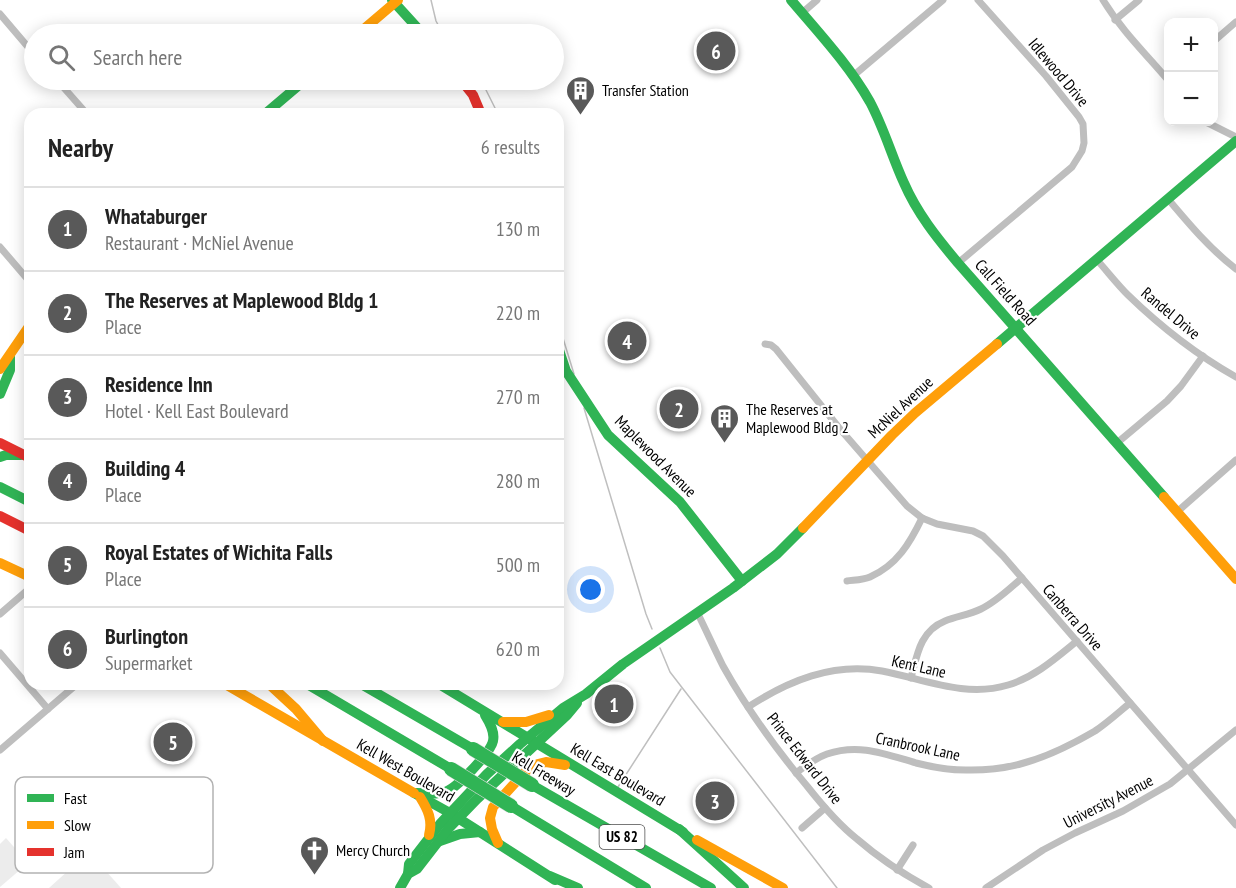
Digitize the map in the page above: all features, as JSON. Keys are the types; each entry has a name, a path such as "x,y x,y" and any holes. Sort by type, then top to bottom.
{"main road":[{"name":"Call Field Road","path":"791,0 854,76 882,126 908,194 932,232 1236,579"},
{"path":"369,24 395,1 415,24"},
{"path":"272,108 293,90"},
{"path":"469,90 478,108"},
{"name":"McNiel Avenue","path":"400,888 408,874 417,868 432,842 454,816 477,799 562,708 586,694 623,664 742,580 789,543 915,413 1168,200 1236,139"},
{"path":"0,369 24,335"},
{"path":"0,394 10,370 10,357"},
{"name":"Maplewood Avenue","path":"564,365 608,435 680,502 742,580"},
{"path":"1,446 6,455 24,457"},
{"path":"0,487 24,499"},
{"path":"0,516 24,528"},
{"path":"0,563 24,574"},
{"name":"Kell West Boulevard","path":"235,690 454,816 568,888"},
{"path":"275,690 296,709 323,741"},
{"name":"US 82","path":"318,690 646,888"},
{"name":"Kell Freeway","path":"371,690 711,888"},
{"name":"Kell East Boulevard","path":"449,690 574,767 783,888"},
{"name":"McNiel Avenue","path":"531,741 553,728 586,694"},
{"path":"501,722 520,724 538,720 562,708"},
{"path":"417,795 437,794 450,790 492,748 494,731 483,711"},
{"path":"553,728 550,742 552,749 561,759"},
{"path":"499,844 490,818 493,807 525,772 534,765 546,762 574,767"},
{"path":"417,795 429,812 432,842 466,832 480,832"},
{"path":"679,829 744,888"},
{"path":"550,876 578,888"}],"street":[{"path":"802,13 817,0"},
{"path":"854,76 942,0"},
{"name":"Idlewood Drive","path":"958,263 1072,166 1083,151 1084,143 1083,124 1069,103 978,0"},
{"path":"1103,0 1115,20 1164,74"},
{"path":"1115,20 1139,0"},
{"path":"0,14 24,42"},
{"path":"1218,38 1236,22"},
{"path":"66,90 82,108"},
{"path":"1213,126 1236,139"},
{"path":"1168,200 1203,239 1236,269"},
{"path":"0,248 24,275"},
{"name":"Randel Drive","path":"1097,260 1127,294 1158,322 1203,356 1236,377"},
{"name":"Canberra Drive","path":"765,344 776,349 840,429 907,506 922,518 937,524 973,531 983,536 1003,556 1236,825"},
{"path":"1117,443 1167,401 1203,356"},
{"path":"1177,512 1236,460"},
{"path":"847,581 868,577 889,565 911,541 922,518"},
{"path":"911,678 918,649 925,636 936,626 982,609 998,599 1022,578"},
{"path":"0,614 24,593"},
{"name":"Prince Edward Drive","path":"697,612 723,666 748,707 773,744 825,808 855,838 897,870 929,888"},
{"name":"Kent Lane","path":"748,707 791,682 815,674 857,668 880,671 956,689 977,690 1006,686 1030,677 1077,641"},
{"path":"0,653 24,682"},
{"path":"31,690 48,710"},
{"path":"0,750 70,690"},
{"name":"Cranbrook Lane","path":"796,773 827,754 866,749 942,768 996,770 1056,752 1094,732 1130,703"},
{"name":"University Avenue","path":"986,888 1042,850 1123,811 1170,784 1236,730"},
{"path":"802,828 825,808"},
{"path":"897,870 913,845"}],"shaded area":[{"path":"6,838 15,848 16,873 0,887 0,844"},
{"path":"66,873 108,873 121,888 49,888"}],"waterway":[{"path":"431,0 438,24"},
{"path":"486,90 495,108"},
{"path":"564,342 574,374"},
{"path":"584,408 652,629"},
{"path":"660,648 670,672 837,888"},
{"path":"618,787 681,689"}],"traffic: fast":[{"path":"392,0 414,24"},
{"path":"791,0 862,88 880,122 909,194 935,235 1164,497"},
{"path":"272,108 293,90"},
{"path":"997,344 1236,141"},
{"path":"0,394 10,370 10,357"},
{"path":"564,365 608,435 680,502 742,581"},
{"path":"0,457 21,455"},
{"path":"0,487 24,499"},
{"path":"408,874 409,864 440,824 487,774 520,744 563,708 586,694 623,664 733,588 777,554 803,528"},
{"path":"317,690 451,769"},
{"path":"371,690 473,749"},
{"path":"449,690 683,832"},
{"path":"400,888 408,874 417,869 448,829 577,703"},
{"path":"417,793 445,792 480,761 493,741 492,728 485,715"},
{"path":"473,749 532,785"},
{"path":"451,769 511,806"},
{"path":"532,785 711,888"},
{"path":"414,793 450,813 555,880"},
{"path":"511,806 646,888"},
{"path":"679,829 744,888"},
{"path":"440,841 460,834 480,832"},
{"path":"550,876 578,888"}],"traffic: slow":[{"path":"370,24 398,0"},
{"path":"0,369 24,334"},
{"path":"803,528 915,413 997,344"},
{"path":"1164,497 1236,579"},
{"path":"0,563 24,574"},
{"path":"235,690 414,793"},
{"path":"275,690 296,709 323,741"},
{"path":"503,722 526,722 549,715"},
{"path":"498,843 490,818 493,807 534,765 546,762 565,765"},
{"path":"420,797 429,815 429,835"},
{"path":"697,840 783,888"}],"traffic: jam":[{"path":"469,90 478,108"},
{"path":"0,443 24,455"},
{"path":"0,516 24,528"}],"place":[{"name":"Burlington","path":"716,51"},
{"name":"Transfer Station","path":"581,116"},
{"name":"Building 4","path":"627,341"},
{"name":"The Reserves at Maplewood Bldg 1","path":"679,409"},
{"name":"The Reserves at Maplewood Bldg 2","path":"725,444"},
{"name":"Whataburger","path":"614,704"},
{"name":"Royal Estates of Wichita Falls","path":"173,742"},
{"name":"Residence Inn","path":"715,801"},
{"name":"Mercy Church","path":"315,876"}]}
